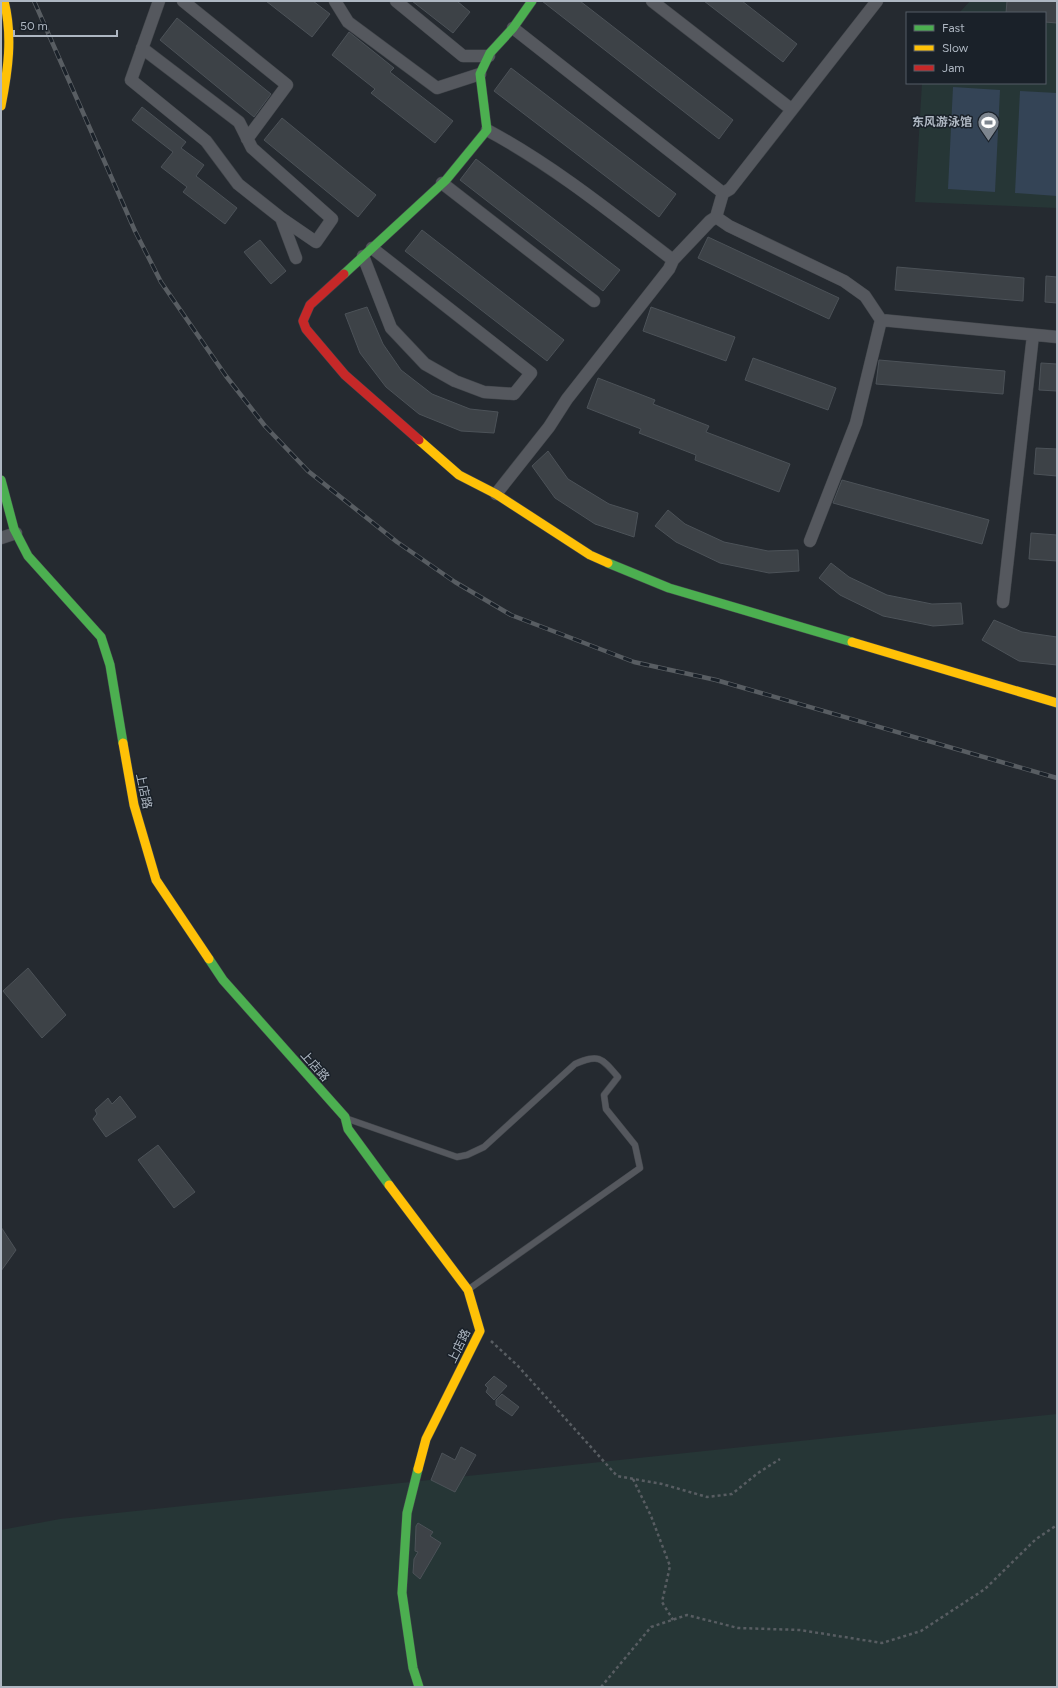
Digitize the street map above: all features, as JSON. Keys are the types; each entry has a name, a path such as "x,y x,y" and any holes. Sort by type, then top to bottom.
{"street":[{"path":"1,106 9,67 8,13 4,1"},
{"path":"142,48 239,122 252,148 332,219 316,242 281,218 238,184 206,141 131,80 158,1"},
{"path":"183,1 287,84 247,139"},
{"path":"335,1 348,22 437,88 480,74"},
{"path":"396,1 464,56 489,56"},
{"path":"532,1 513,28 489,56 480,74 487,130 442,183 310,305 303,321 306,329 344,375 459,475 496,494 590,555 669,588 1057,703"},
{"path":"652,1 791,109"},
{"path":"496,494 549,427 567,399 669,269 673,260 710,221 716,217 723,193 730,189 791,109 877,1"},
{"path":"513,28 723,193"},
{"path":"487,130 520,148 575,186 673,260"},
{"path":"442,183 594,301"},
{"path":"716,217 729,226 844,281 865,296 882,320 1057,337"},
{"path":"281,218 296,258"},
{"path":"367,252 531,373 514,394 484,392 454,381 425,364 391,328 367,252"},
{"path":"810,541 856,423 882,320"},
{"path":"1003,602 1033,335"},
{"name":"上店路","path":"1,480 8,514 20,543 28,556 101,637 110,665 134,805 156,880 223,980 345,1118 348,1129 468,1290 480,1331 426,1439 407,1513 402,1593 413,1668 419,1687"},
{"path":"1,538 16,533"}],"lane":[{"path":"345,1118 457,1157 467,1155 484,1146 575,1064 592,1057 606,1062 618,1076 604,1095 606,1109 635,1144 640,1168 468,1290"}],"path":[{"path":"480,1331 518,1366 617,1476 662,1484 707,1497 732,1494 758,1473 780,1459"},
{"path":"633,1479 651,1516 670,1566 662,1602 673,1620"},
{"path":"601,1687 651,1627 687,1615 738,1628 800,1630 882,1644 921,1631 985,1589 1036,1540 1057,1525"}],"shaded area":[{"name":"东风游泳馆","path":"970,1 1057,1 1057,208 915,202 922,84 1046,84 1046,12 960,12"},
{"path":"1057,1414 1057,1687 1,1687 1,1530 60,1519"}],"water":[{"path":"953,87 1000,90 995,192 948,189"},
{"path":"1020,91 1057,93 1057,196 1015,193"}],"building":[{"path":"266,1 313,1 330,14 312,37"},
{"path":"412,1 457,1 470,12 453,33"},
{"path":"542,1 580,1 733,120 719,139"},
{"path":"704,1 742,1 797,44 783,62"},
{"path":"1007,1 1057,1 1057,23 1046,22 1046,12 1006,12"},
{"path":"177,18 271,94 254,117 160,40"},
{"path":"349,32 394,68 390,72 453,121 435,143 371,93 375,89 332,55"},
{"path":"511,68 676,194 659,217 494,91"},
{"path":"142,107 186,142 181,148 204,165 196,176 237,208 225,224 183,192 187,187 161,167 173,152 132,120"},
{"path":"282,118 376,195 358,217 264,140"},
{"path":"476,159 620,270 603,291 460,180"},
{"path":"422,230 564,340 547,361 405,251"},
{"path":"708,237 839,298 829,319 698,258"},
{"path":"260,240 286,271 271,284 244,252"},
{"path":"897,267 1024,278 1023,301 895,290"},
{"path":"1046,276 1057,277 1057,303 1045,302"},
{"path":"367,307 383,344 401,370 432,394 470,409 498,412 494,433 461,431 419,414 386,387 360,353 345,314"},
{"path":"651,307 735,337 726,361 643,331"},
{"path":"753,358 836,388 828,410 745,380"},
{"path":"879,360 1005,371 1003,394 876,384"},
{"path":"1041,363 1057,364 1057,391 1039,390"},
{"path":"598,378 655,400 653,404 709,426 706,432 790,464 779,492 695,460 696,455 639,433 641,429 587,408"},
{"path":"1036,448 1057,449 1057,476 1034,474"},
{"path":"548,451 568,479 609,504 638,513 634,537 595,524 555,498 532,466"},
{"path":"842,480 989,520 982,544 833,503"},
{"path":"668,510 685,524 724,542 768,551 798,550 799,571 769,573 720,563 676,542 655,526"},
{"path":"1031,533 1057,535 1057,561 1029,559"},
{"path":"831,563 849,577 887,595 932,604 961,603 963,624 933,626 883,616 840,595 819,578"},
{"path":"994,620 1022,632 1057,637 1057,665 1019,661 982,640"},
{"path":"28,968 66,1015 42,1038 3,991"},
{"path":"120,1096 136,1117 106,1137 93,1119 97,1114 95,1110 108,1098 112,1104"},
{"path":"158,1145 195,1192 174,1208 138,1160"},
{"path":"1,1227 16,1250 1,1271"},
{"path":"494,1376 507,1386 494,1400 486,1392 488,1388 485,1385"},
{"path":"502,1394 519,1407 512,1416 496,1405 496,1400"},
{"path":"461,1447 476,1455 455,1492 431,1480 442,1453 455,1460"},
{"path":"418,1523 433,1532 430,1536 441,1543 420,1579 413,1573 414,1559 418,1552 415,1551 416,1526"}],"railway":[{"path":"34,1 135,231 161,282 226,376 265,426 308,471 397,542 455,582 511,615 634,662 716,680 1057,778"}],"traffic: fast":[{"path":"344,274 446,180 487,130 480,74 490,53 513,28 532,1"},
{"path":"1,480 14,529 28,556 101,637 110,665 123,743"},
{"path":"608,563 669,588 852,642"},
{"path":"209,959 223,980 345,1117 348,1129 389,1185"},
{"path":"418,1469 407,1513 402,1593 413,1668 419,1687"}],"traffic: slow":[{"path":"1,106 6,80 9,40 7,14 4,1"},
{"path":"419,440 459,475 496,494 590,555 608,563"},
{"path":"852,642 1057,703"},
{"path":"123,743 134,805 156,880 209,959"},
{"path":"389,1185 468,1290 480,1331 426,1439 418,1469"}],"traffic: jam":[{"path":"344,274 310,305 303,321 306,329 345,375 419,440"}],"place":[{"name":"东风游泳馆","path":"988,142"}]}
